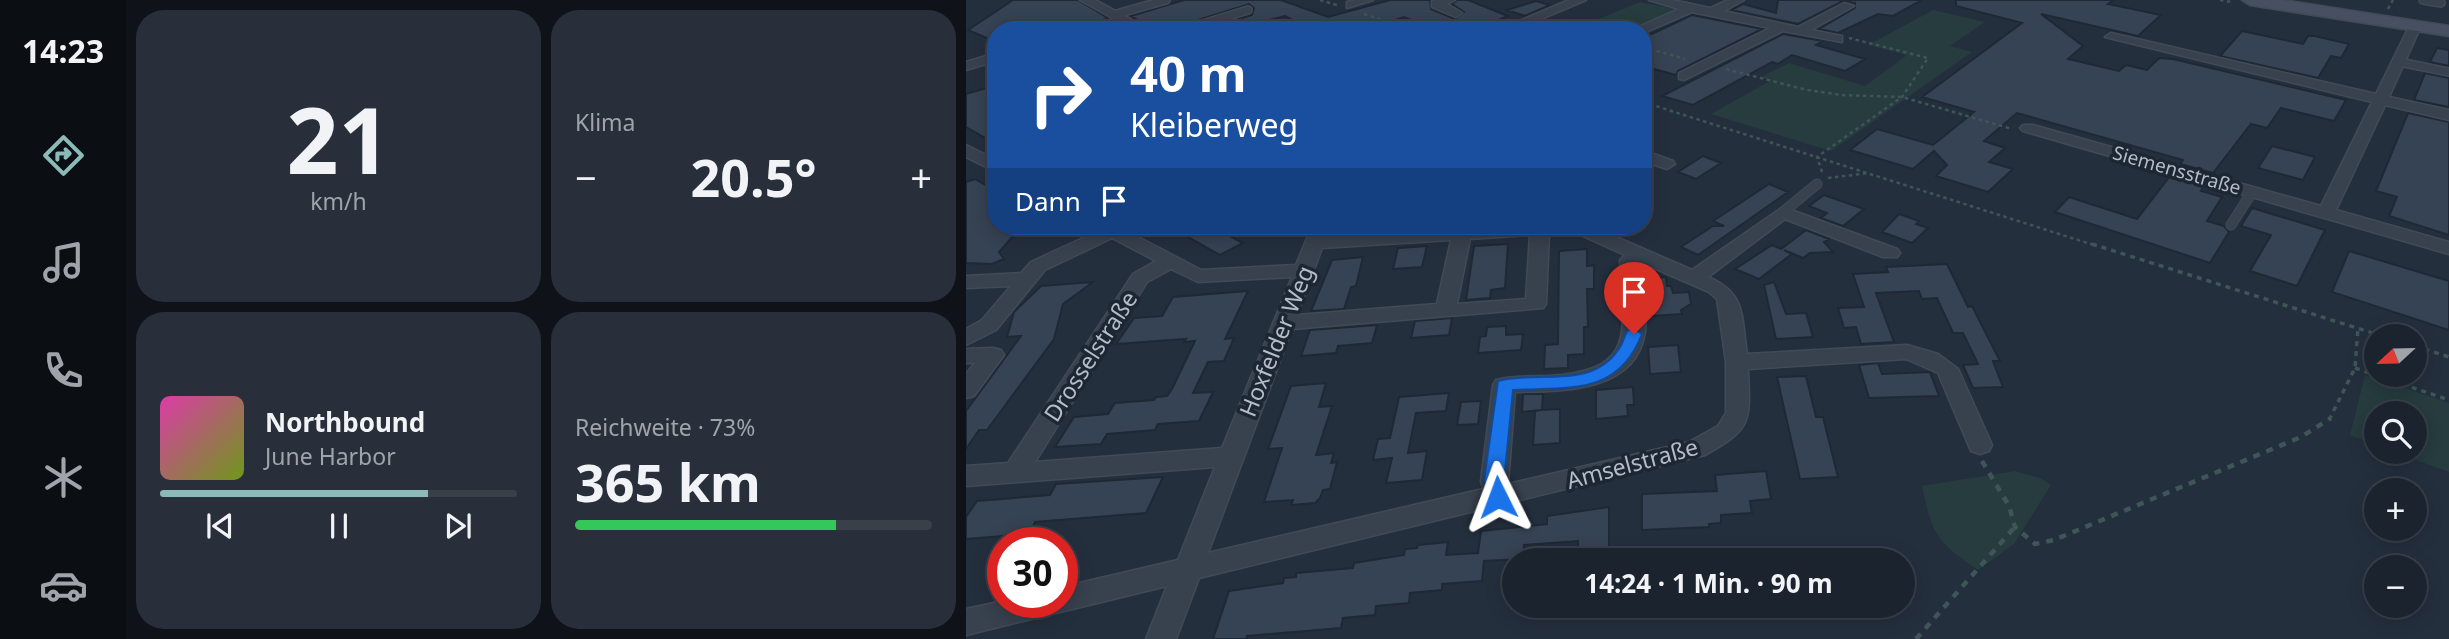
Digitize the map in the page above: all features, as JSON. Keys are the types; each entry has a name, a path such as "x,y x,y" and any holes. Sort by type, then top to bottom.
{"main road":[{"path":"2250,0 2449,31"}],"street":[{"path":"1086,0 1126,21"},
{"path":"1347,6 1367,0"},
{"path":"1450,0 1436,4 1456,13"},
{"path":"1526,21 1580,0"},
{"path":"1655,0 1837,39"},
{"path":"1712,12 1738,0"},
{"path":"1799,31 1848,6"},
{"path":"1652,25 1690,8"},
{"path":"1109,21 1118,17"},
{"path":"2326,213 2415,26"},
{"path":"1684,76 1782,27"},
{"path":"2110,37 2449,115"},
{"path":"966,66 987,60"},
{"name":"Siemensstraße","path":"2028,128 2449,248"},
{"path":"966,150 987,162"},
{"path":"1652,158 1667,164"},
{"path":"1694,278 1783,212 1890,253"},
{"path":"966,338 989,326 1038,266 1095,235"},
{"path":"1121,235 1198,276 1305,270"},
{"name":"Hoxfelder Weg","path":"1161,639 1318,235"},
{"path":"1446,308 1462,235"},
{"path":"1282,323 1446,308 1465,310 1536,304 1540,235"},
{"name":"Amselstraße","path":"1078,595 1696,449 1727,432 1738,413 1737,362 1727,297 1716,288 1597,235"},
{"path":"1498,497 1494,481 1504,385 1588,380 1609,371 1626,352 1634,334 1630,260 1639,254"},
{"name":"Drosselstraße","path":"1015,473 1140,278 1171,261"},
{"path":"966,282 1027,279"},
{"path":"1737,362 1906,352 1930,359 1947,369 1980,445"},
{"path":"966,356 993,355 966,390"},
{"path":"969,480 1015,473 1231,457"},
{"path":"966,622 987,617"}],"lane":[{"path":"1118,17 1166,0"},
{"path":"2423,0 2441,4"},
{"path":"1212,21 1248,10"},
{"path":"2399,62 2449,72"},
{"path":"1783,212 1817,184"},
{"path":"2231,225 2252,192"}],"path":[{"path":"1320,0 1347,6"},
{"path":"1361,13 1385,21"},
{"path":"1543,14 1568,21"},
{"path":"1817,157 1902,97 1928,58 1919,53 1850,38 1837,39"},
{"path":"1652,49 1807,90 1841,95 1902,97 2011,129 2028,128"},
{"path":"1652,105 2364,330"},
{"path":"1817,157 1826,178 1870,173"},
{"path":"1980,445 1983,466 2009,506 2015,527 2035,544 2054,540 2301,437 2330,419 2355,368 2358,328"},
{"path":"2427,350 2449,357"},
{"path":"2355,368 2449,400"},
{"path":"1916,639 2015,527"}],"green space":[{"path":"1640,2 1679,10 1652,21 1593,21"},
{"path":"1933,10 1985,22 1950,46 1972,52 1831,151 1711,114 1770,81 1761,77 1789,63 1865,86 1907,55 1868,45"},
{"path":"2364,379 2364,387 2401,387 2449,403 2449,472 2427,464 2427,401 2364,401 2364,440 2350,435"},
{"path":"2015,471 2040,478 2051,485 2014,544 1978,570 1953,552 1938,536 1929,516 1922,486"}],"building":[{"path":"1013,0 1078,0 1108,18 1101,21 987,21 987,38 968,30"},
{"path":"1184,0 1281,0 1328,17 1390,0 1430,0 1431,9 1455,19 1464,12 1452,4 1457,0 1468,0 1508,16 1496,21 1414,21 1404,17 1392,21 1294,21 1285,16 1265,21 1232,21 1252,15 1254,8 1249,4 1195,21 1139,21 1131,16"},
{"path":"1778,0 1922,0 1893,16 1878,14 1838,33 1819,29 1855,8 1855,3 1843,1 1798,24 1731,10 1743,4 1776,13"},
{"path":"1956,0 2114,0 2108,4 2161,15 2138,36 2041,14 2083,46 2068,59 2119,71 2126,65 2147,70 2159,58 2173,59 2346,100 2334,121 2281,108 2267,128 2251,124 2213,173 2180,164 2183,160 2017,113 1984,141 2005,148 1989,162 2013,169 1988,192 1936,176 1947,165 1934,151 1913,169 1850,150 1877,129 1933,145 1974,112 1922,97 2022,23 1956,6"},
{"path":"1536,1 1550,5 1525,16 1507,10"},
{"path":"1692,15 1762,29 1678,71 1676,75 1652,68 1652,34"},
{"path":"2242,31 2303,44 2308,36 2315,36 2349,44 2341,58 2331,56 2318,78 2220,56"},
{"path":"1783,34 1823,41 1816,45 1865,59 1845,71 1792,55 1778,64 1772,62 1693,105 1662,96"},
{"path":"2437,48 2449,50 2449,66 2430,62"},
{"path":"2425,73 2449,78 2449,107 2414,100"},
{"path":"987,88 987,139 966,127 966,94"},
{"path":"2408,113 2449,122 2449,235 2389,216 2397,197 2376,191"},
{"path":"2272,146 2315,157 2303,180 2258,168"},
{"path":"1703,156 1721,163 1696,179 1678,172"},
{"path":"2170,176 2204,186 2201,191 2222,197 2207,221 2224,226 2229,232 2210,263 2055,212 2069,197 2137,219"},
{"path":"975,179 987,186 987,235 1014,235 999,252 1004,259 992,264 966,263 966,182"},
{"path":"1769,184 1788,192 1698,255 1681,247 1713,226 1724,226 1713,221"},
{"path":"1824,195 1864,209 1843,226 1821,218 1827,213 1809,206"},
{"path":"2252,208 2325,230 2297,286 2250,271 2271,235 2241,226"},
{"path":"1899,214 1919,221 1916,224 1928,228 1912,243 1882,232"},
{"path":"1806,230 1829,239 1824,242 1833,252 1810,253 1803,258 1784,250 1792,254 1759,279 1735,269 1772,245 1781,249"},
{"path":"1185,235 1228,235 1243,243 1220,255"},
{"path":"1508,244 1505,288 1491,290 1490,298 1466,300 1474,246"},
{"path":"1427,246 1422,267 1393,269 1398,248"},
{"path":"1587,249 1587,266 1594,265 1594,289 1587,289 1588,327 1584,327 1584,354 1568,355 1568,368 1544,369 1545,345 1558,344 1559,251"},
{"path":"2349,251 2449,281 2449,330 2332,292"},
{"path":"1363,257 1356,286 1351,287 1344,309 1311,311 1332,260"},
{"path":"1947,264 1968,307 1972,306 2000,361 1993,361 2003,387 1973,388 1963,365 1978,364 1963,333 1953,333 1937,298 1922,299 1919,291 1876,293 1894,342 1861,344 1856,327 1844,328 1838,308 1864,307 1853,274 1888,272 1886,267"},
{"path":"1666,277 1667,286 1671,286 1673,293 1689,292 1691,304 1681,310 1682,314 1651,316 1649,278"},
{"path":"1093,282 1063,304 1054,339 987,430 979,430 966,449 966,411 1021,336 1007,337 1014,312 1041,286"},
{"path":"1774,282 1786,314 1806,313 1813,337 1776,339 1764,285"},
{"path":"1248,291 1225,339 1234,338 1224,361 1208,362 1193,393 1213,392 1199,421 1158,424 1155,430 1107,434 1101,444 1055,447 1074,417 1108,414 1115,403 1154,400 1156,397 1167,396 1172,389 1195,341 1184,342 1186,339 1116,344 1134,318 1162,316 1173,297"},
{"path":"1452,318 1449,335 1411,338 1415,321"},
{"path":"1377,325 1372,343 1338,346 1336,353 1301,356 1310,330"},
{"path":"1506,326 1506,335 1523,334 1521,350 1478,353 1480,337 1486,336 1487,327"},
{"path":"1678,345 1681,372 1650,374 1648,347"},
{"path":"1878,363 1882,374 1930,372 1939,396 1869,398 1859,365"},
{"path":"1806,376 1816,417 1823,417 1838,477 1800,479 1777,377"},
{"path":"1326,383 1319,407 1332,406 1316,455 1334,453 1331,463 1337,462 1330,489 1323,490 1315,503 1291,505 1293,500 1264,502 1282,448 1268,449 1291,386"},
{"path":"1633,387 1634,405 1627,405 1628,416 1596,419 1596,390"},
{"path":"1449,393 1446,411 1416,413 1408,453 1427,451 1422,480 1386,483 1392,458 1373,460 1378,439 1390,438 1399,397"},
{"path":"1523,394 1543,394 1542,410 1560,409 1560,443 1533,445 1535,411 1541,410 1522,412"},
{"path":"1481,401 1478,424 1457,425 1461,402"},
{"path":"1766,471 1771,499 1750,501 1752,513 1721,515 1721,523 1709,524 1709,527 1642,530 1642,494 1717,491 1715,475"},
{"path":"1163,477 1146,513 1035,522 1032,527 987,527 987,537 966,539 966,517 977,501 1050,495 1056,484"},
{"path":"1609,507 1609,548 1578,548 1578,541 1502,548 1502,560 1484,561 1482,581 1442,584 1442,590 1410,593 1409,603 1376,606 1375,615 1343,618 1341,628 1247,636 1246,639 1213,639 1229,591 1283,583 1284,578 1296,577 1296,573 1353,568 1354,563 1404,555 1405,549 1417,548 1418,545 1448,542 1446,555 1478,553 1481,531 1547,524 1547,516"}],"route":[{"path":"1498,497 1494,481 1504,385 1588,380 1609,371 1626,352 1634,334"}]}
